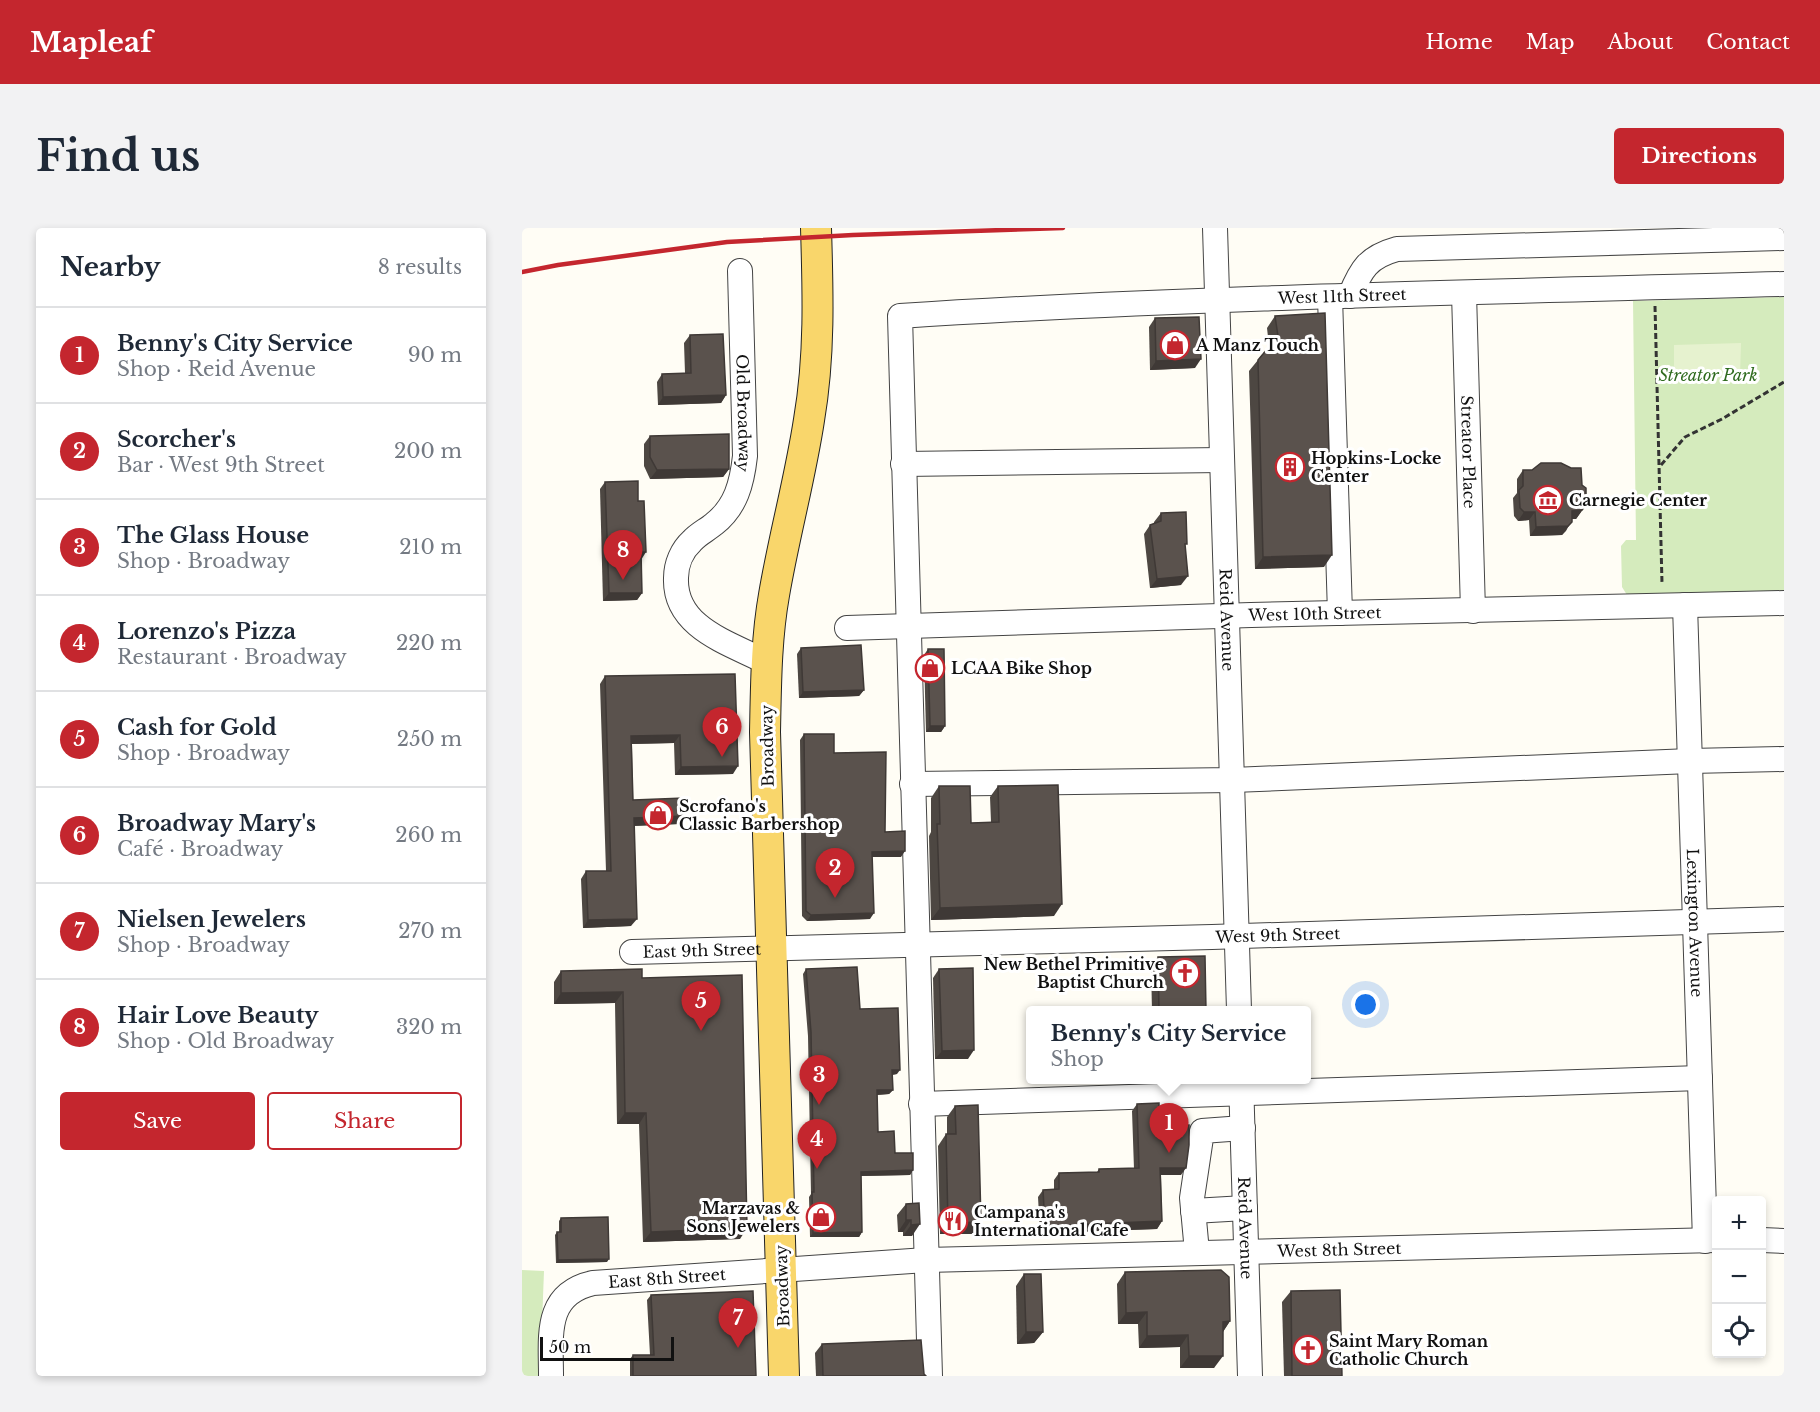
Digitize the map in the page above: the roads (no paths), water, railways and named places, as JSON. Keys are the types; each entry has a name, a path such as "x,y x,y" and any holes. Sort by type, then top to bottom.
{"main road":[{"name":"Broadway","path":"784,1376 765,732 766,662 773,597 810,418 817,341 816,228"}],"street":[{"name":"Reid Avenue","path":"1215,228 1239,1006"},
{"path":"1340,613 1340,296 1368,262 1387,252 1417,247 1784,238"},
{"name":"Old Broadway","path":"740,271 745,456 743,480 726,513 692,541 680,557 676,572 676,586 679,601 686,614 696,625 766,662"},
{"name":"West 11th Street","path":"903,464 900,316 1069,305 1784,284"},
{"name":"Streator Place","path":"1464,293 1473,612"},
{"path":"930,1376 903,464 1222,460"},
{"name":"West 10th Street","path":"847,627 1784,603"},
{"name":"Lexington Avenue","path":"1685,605 1700,1078 1711,1240"},
{"path":"912,784 1233,780 1784,759"},
{"name":"West 9th Street","path":"772,948 1784,919"},
{"name":"East 9th Street","path":"632,952 772,948"},
{"path":"921,1104 1241,1086 1700,1078"},
{"name":"Reid Avenue","path":"1241,1086 1250,1376"},
{"path":"1197,1252 1192,1198 1202,1131 1243,1128"},
{"path":"1193,1211 1245,1208"},
{"name":"West 8th Street","path":"781,1269 926,1260 1711,1240"},
{"path":"1766,1240 1784,1241"},
{"name":"East 8th Street","path":"551,1376 551,1328 558,1305 572,1291 593,1283 781,1269"}],"railway":[{"path":"522,272 727,242 1063,228"}],"place":[{"name":"A Manz Touch","path":"1175,345"},
{"name":"Hopkins-Locke Center","path":"1290,467"},
{"name":"Carnegie Center","path":"1548,500"},
{"name":"Hair Love Beauty","path":"623,580"},
{"name":"LCAA Bike Shop","path":"930,668"},
{"name":"Broadway Mary's","path":"722,757"},
{"name":"Scrofano's Classic Barbershop","path":"658,815"},
{"name":"Scorcher's","path":"835,898"},
{"name":"New Bethel Primitive Baptist Church","path":"1185,973"},
{"name":"Cash for Gold","path":"701,1031"},
{"name":"The Glass House","path":"819,1105"},
{"name":"Benny's City Service","path":"1169,1153"},
{"name":"Lorenzo's Pizza","path":"817,1169"},
{"name":"Marzavas & Sons Jewelers","path":"821,1217"},
{"name":"Campana's International Cafe","path":"953,1221"},
{"name":"Nielsen Jewelers","path":"738,1348"},
{"name":"Saint Mary Roman Catholic Church","path":"1308,1350"}],"park label":[{"name":"Streator Park","path":"1708,375"}]}
